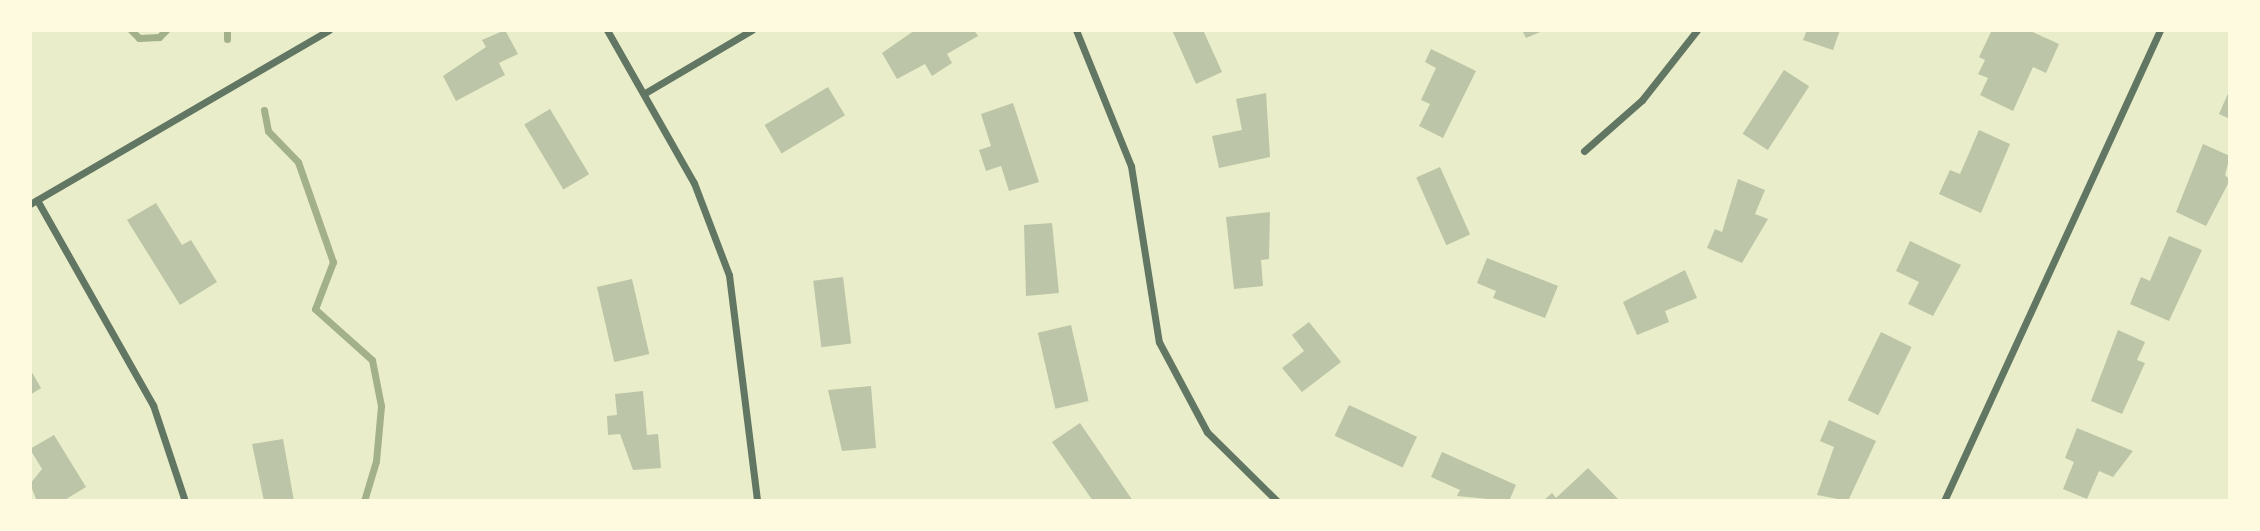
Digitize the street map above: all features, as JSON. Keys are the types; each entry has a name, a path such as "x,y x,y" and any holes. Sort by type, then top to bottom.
{"street":[{"path":"186,501 153,405 33,202 329,30"},
{"path":"607,30 694,183 729,275 757,501"},
{"path":"645,93 752,30"},
{"path":"1076,30 1130,166 1159,342 1207,432 1277,501"},
{"path":"1584,151 1643,100 1697,30"},
{"path":"1944,501 2160,30"}],"building":[{"path":"505,30 518,54 499,63 505,75 456,101 443,76 486,47 482,40"},
{"path":"915,30 974,30 978,36 947,54 952,63 932,76 925,64 897,79 882,53"},
{"path":"1172,30 1203,30 1222,72 1196,84"},
{"path":"1522,30 1545,30 1526,38"},
{"path":"1807,30 1840,30 1833,50 1803,40"},
{"path":"1992,30 2028,30 2059,44 2046,73 2033,67 2013,111 1980,95 1988,78 1978,74 1985,60 1979,57"},
{"path":"1431,49 1476,71 1443,138 1419,126 1430,104 1421,100 1436,68 1425,62"},
{"path":"1784,70 1809,86 1768,150 1743,134"},
{"path":"828,87 845,115 782,153 765,125"},
{"path":"2230,89 2230,119 2219,114"},
{"path":"1266,93 1270,157 1219,168 1212,136 1242,130 1236,99"},
{"path":"1013,103 1039,182 1009,191 1001,166 986,171 979,150 991,146 981,114"},
{"path":"550,109 589,174 563,190 524,124"},
{"path":"1979,130 2010,144 1981,213 1939,194 1950,170 1960,174"},
{"path":"2203,144 2230,156 2225,175 2230,180 2206,226 2176,212"},
{"path":"1440,167 1470,235 1446,245 1416,178"},
{"path":"1738,179 1765,190 1755,214 1768,219 1742,263 1707,248 1715,229 1722,232"},
{"path":"156,203 182,245 191,240 217,282 180,305 127,220"},
{"path":"1270,212 1269,259 1261,260 1263,286 1234,289 1226,217"},
{"path":"1052,223 1059,293 1026,296 1024,225"},
{"path":"2169,236 2202,250 2169,321 2130,304 2141,277 2150,281"},
{"path":"1910,241 1961,265 1933,316 1908,304 1919,282 1896,271"},
{"path":"1487,258 1558,286 1545,318 1493,298 1496,291 1477,283"},
{"path":"1685,270 1697,298 1665,311 1669,322 1637,335 1623,302"},
{"path":"843,277 851,344 821,347 813,281"},
{"path":"632,279 649,354 614,362 597,287"},
{"path":"1309,322 1341,362 1302,392 1282,368 1304,351 1292,335"},
{"path":"1071,325 1089,401 1055,409 1038,333"},
{"path":"2118,330 2145,342 2137,360 2145,363 2122,414 2091,401"},
{"path":"1881,332 1912,347 1878,415 1848,400"},
{"path":"30,369 41,388 30,395"},
{"path":"871,386 876,448 842,451 828,390"},
{"path":"643,391 647,435 658,434 661,468 633,470 620,434 608,435 607,416 617,415 615,394"},
{"path":"1349,405 1417,437 1403,468 1335,436"},
{"path":"1829,420 1876,441 1848,501 1817,495 1834,447 1820,441"},
{"path":"1080,423 1133,501 1093,501 1052,442"},
{"path":"2077,428 2133,451 2113,477 2099,471 2087,499 2063,489 2074,462 2065,458"},
{"path":"54,435 86,487 63,501 37,501 30,484 42,469 30,449"},
{"path":"283,439 294,501 264,501 252,444"},
{"path":"1442,452 1516,485 1509,501 1457,496 1460,490 1431,477"},
{"path":"1588,468 1620,501 1543,501 1552,493 1556,498"}],"waterway":[{"path":"131,30 139,38 159,37 166,30"},
{"path":"227,30 227,39"},
{"path":"264,110 268,131 298,162 333,262 315,309 372,360 381,406 376,461 364,501"}]}
